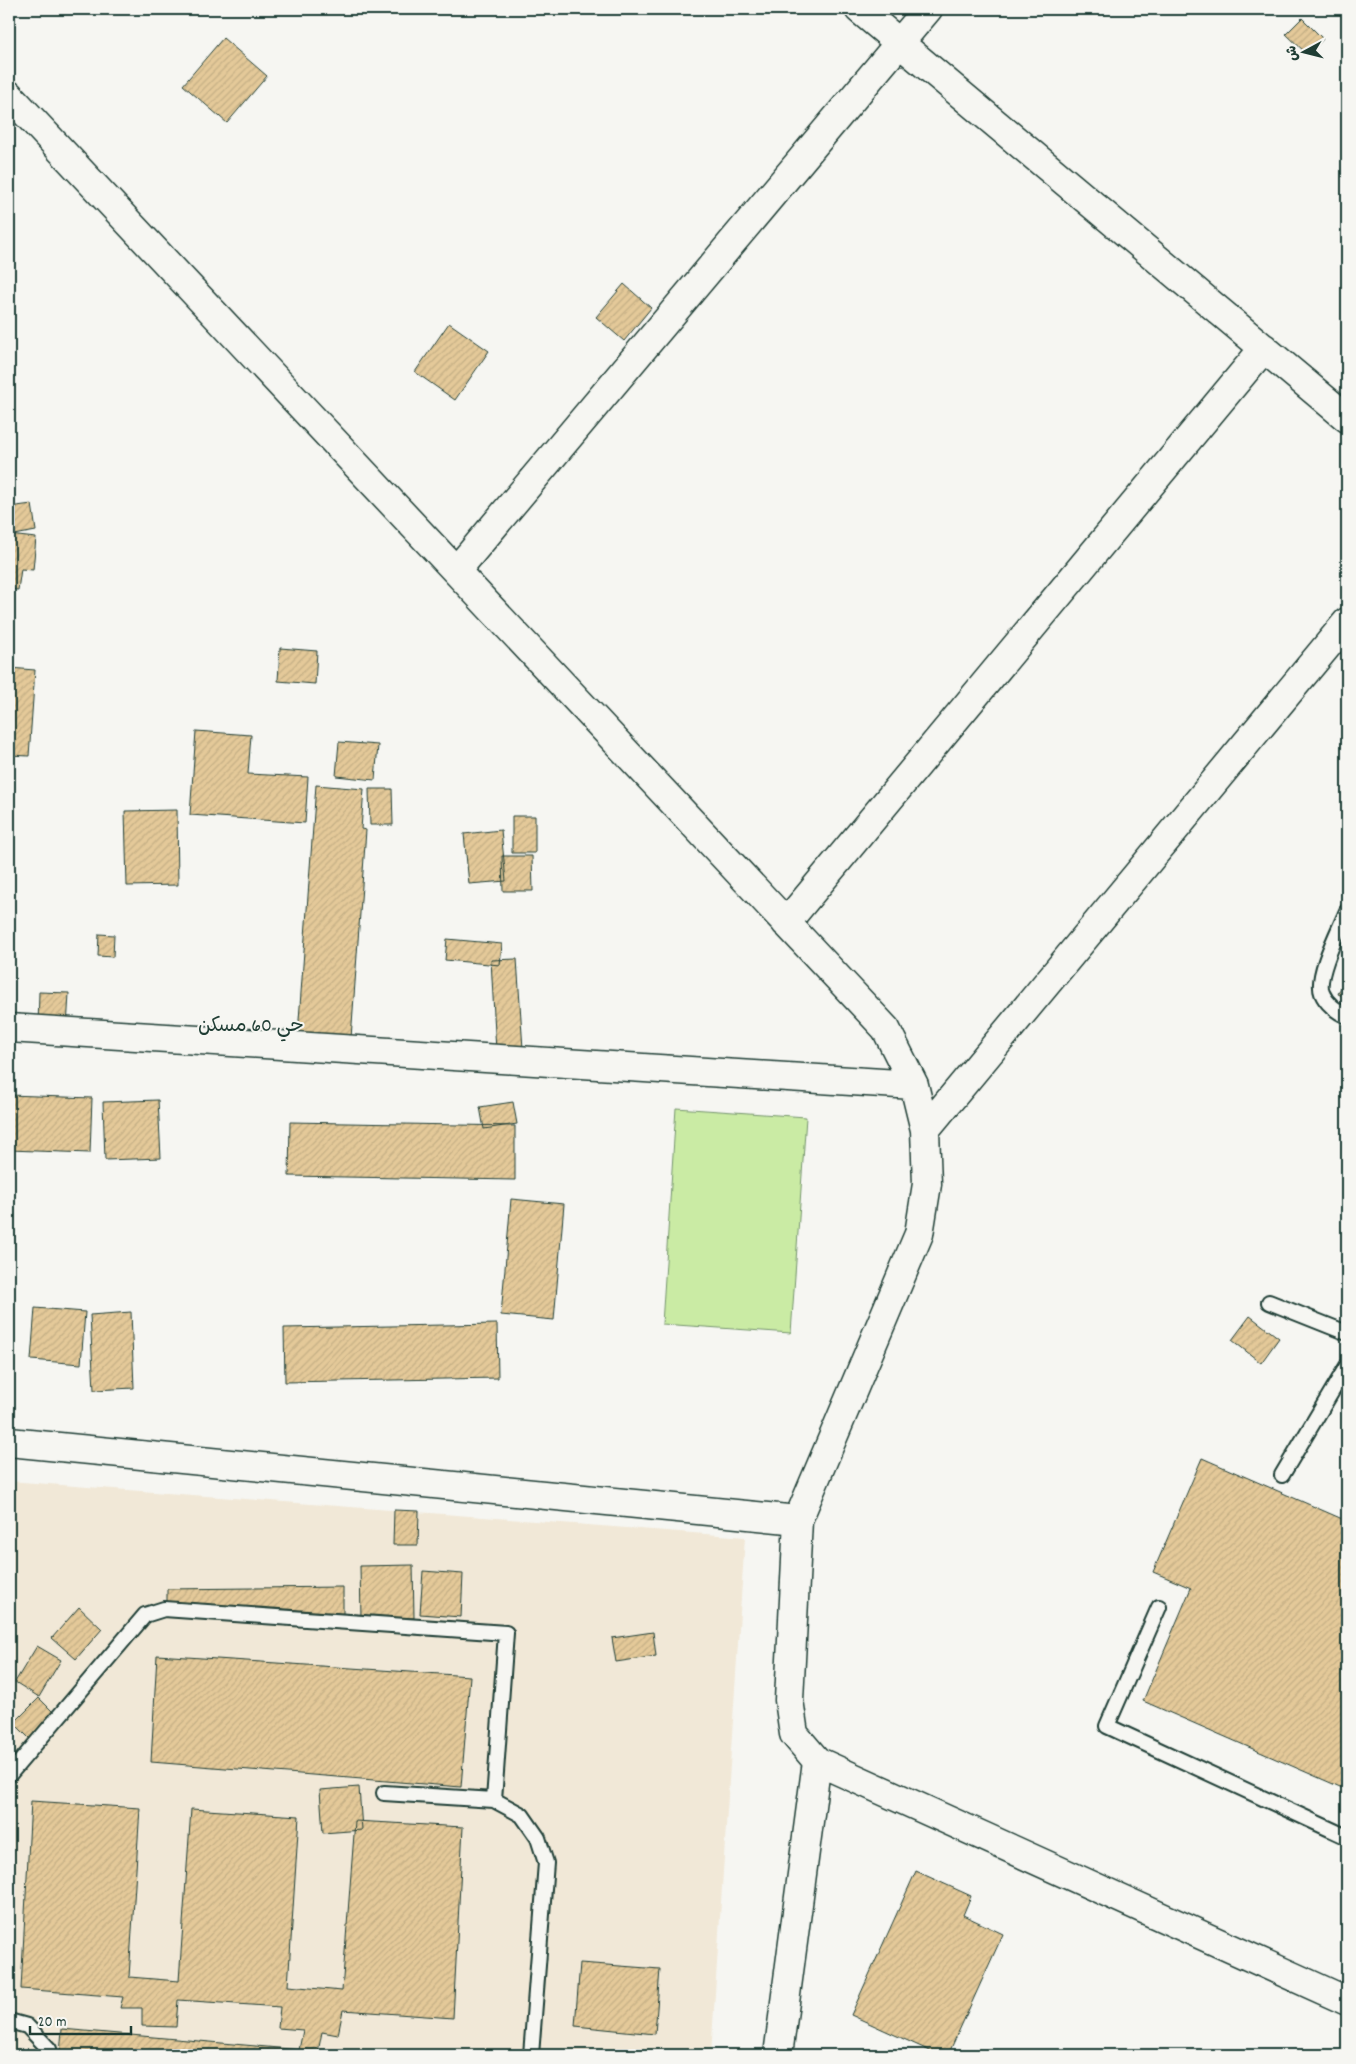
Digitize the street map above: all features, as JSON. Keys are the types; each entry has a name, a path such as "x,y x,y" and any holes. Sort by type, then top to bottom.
{"street":[{"path":"859,9 1347,418"},
{"path":"456,571 928,9"},
{"path":"9,95 886,1029 914,1085 925,1130 927,1184 919,1234 798,1520 789,1700 794,1734 817,1762 1347,2001"},
{"path":"786,923 1264,348"},
{"path":"925,1130 1347,622"},
{"path":"9,1028 914,1085"},
{"path":"9,1442 798,1520"},
{"path":"778,2055 817,1762"}],"lane":[{"path":"1347,911 1321,977 1321,992 1329,1003 1340,1013 1347,1016"},
{"path":"1269,1302 1347,1333"},
{"path":"1282,1475 1347,1366"},
{"path":"1159,1607 1107,1726 1347,1837"},
{"path":"9,1775 145,1614 164,1609 506,1633 494,1800"},
{"path":"384,1793 494,1800 522,1815 538,1838 546,1863 531,2055"},
{"path":"9,2021 27,2026 49,2050 50,2055"}],"shaded area":[{"path":"9,1481 745,1537 711,2055 9,2055"}],"green space":[{"path":"676,1108 806,1117 791,1333 662,1324"}],"building":[{"path":"1302,18 1323,39 1308,55 1286,34"},
{"path":"223,38 267,76 227,123 183,85"},
{"path":"624,284 651,308 624,341 596,317"},
{"path":"449,323 489,351 455,400 415,372"},
{"path":"32,504 36,531 9,536 9,507"},
{"path":"9,535 36,538 33,570 21,569 18,590 9,589"},
{"path":"280,648 317,651 315,684 278,681"},
{"path":"9,668 35,670 29,756 9,755"},
{"path":"196,731 251,735 248,774 308,777 305,823 190,815"},
{"path":"339,742 378,745 375,780 336,776"},
{"path":"316,785 364,789 361,829 366,830 350,1052 297,1048"},
{"path":"369,789 392,789 393,825 370,825"},
{"path":"177,810 178,885 127,886 125,811"},
{"path":"512,816 535,816 535,853 512,853"},
{"path":"501,830 506,881 469,884 464,834"},
{"path":"502,856 532,856 533,891 503,891"},
{"path":"99,934 114,935 113,957 98,956"},
{"path":"447,939 502,944 500,965 445,960"},
{"path":"517,959 523,1049 496,1051 491,960"},
{"path":"1347,974 1347,998 1338,994"},
{"path":"39,992 69,993 67,1028 38,1027"},
{"path":"9,1095 92,1098 90,1153 9,1150"},
{"path":"158,1100 161,1158 105,1160 103,1102"},
{"path":"513,1102 517,1124 484,1129 480,1107"},
{"path":"290,1122 515,1126 515,1180 289,1176"},
{"path":"511,1199 564,1204 554,1320 501,1315"},
{"path":"35,1308 85,1312 81,1364 31,1360"},
{"path":"131,1312 134,1388 94,1390 90,1315"},
{"path":"1250,1316 1279,1338 1261,1363 1232,1340"},
{"path":"497,1324 498,1378 285,1382 284,1328"},
{"path":"1202,1458 1347,1521 1347,1790 1143,1701 1191,1588 1153,1572"},
{"path":"394,1510 419,1511 418,1545 393,1545"},
{"path":"413,1565 414,1618 361,1618 360,1566"},
{"path":"423,1571 463,1574 461,1617 420,1614"},
{"path":"343,1587 343,1615 167,1617 167,1589"},
{"path":"79,1607 102,1629 76,1659 52,1638"},
{"path":"653,1632 656,1656 616,1662 612,1638"},
{"path":"37,1646 61,1660 39,1697 15,1682"},
{"path":"157,1655 470,1676 461,1787 151,1762"},
{"path":"39,1698 55,1714 30,1739 14,1723"},
{"path":"359,1787 362,1830 323,1833 320,1790"},
{"path":"31,1801 140,1808 129,1977 179,1981 191,1809 299,1816 288,1986 342,1991 355,1821 463,1827 453,2018 343,2010 338,2035 322,2032 318,2052 299,2050 303,2030 278,2028 280,2007 178,2000 176,2027 142,2026 142,2008 120,2008 123,1997 21,1989"},
{"path":"916,1871 971,1896 963,1915 1003,1934 948,2055 939,2055 851,2015"},
{"path":"580,1963 660,1969 655,2034 575,2026"},
{"path":"62,2029 358,2055 60,2055"}],"district":[{"name":"حي 60 مسكن","path":"251,1024"}]}
